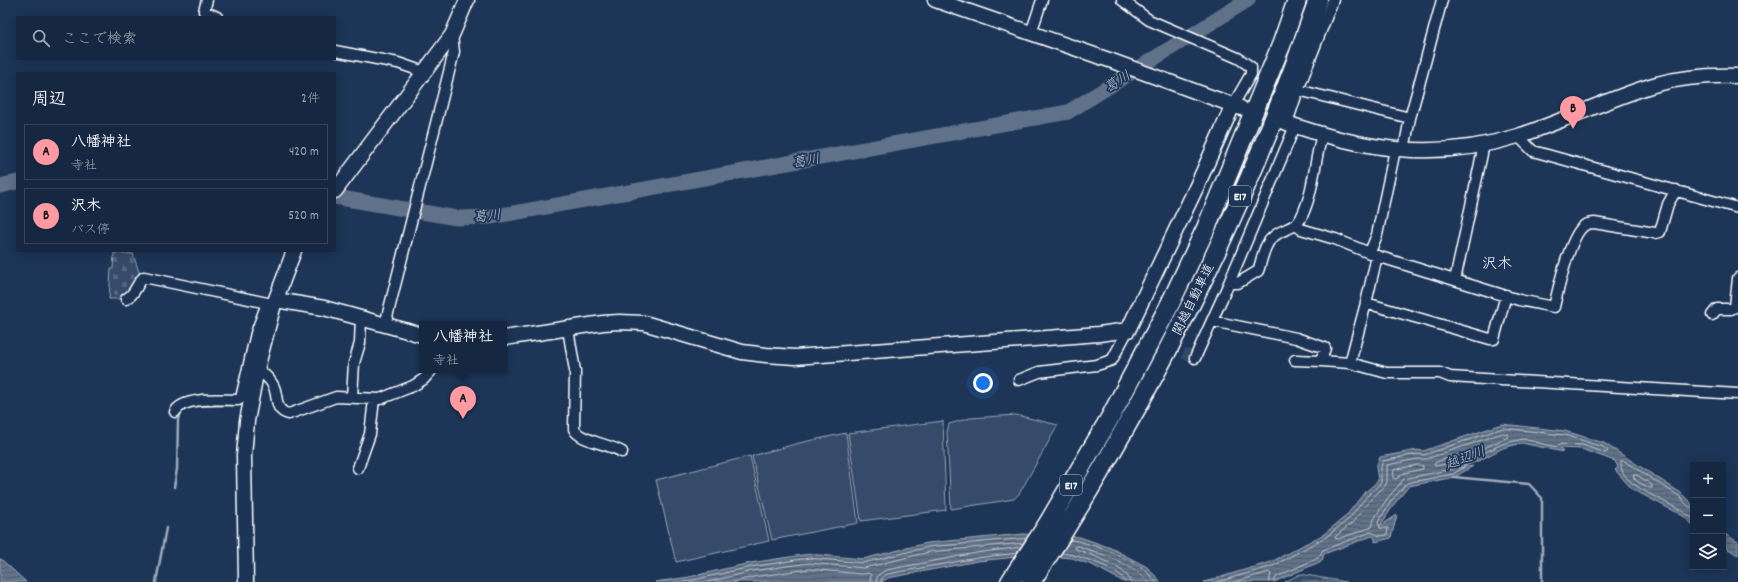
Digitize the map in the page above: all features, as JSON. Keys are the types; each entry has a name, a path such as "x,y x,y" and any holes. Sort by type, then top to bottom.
{"highway":[{"name":"関越自動車道","path":"1010,582 1069,489 1128,386 1169,306 1206,228 1282,43 1297,0"},
{"name":"関越自動車道","path":"1031,582 1075,512 1148,387 1217,247 1257,158 1293,72 1318,0"}],"street":[{"path":"207,0 204,12 214,16"},
{"path":"338,187 452,35 467,0"},
{"path":"935,0 1237,106"},
{"path":"1031,34 1042,0"},
{"path":"1019,380 1039,372 1097,365 1112,360 1237,106 1251,74 1251,67 1238,58 1168,28 1140,14 1122,0"},
{"path":"1195,358 1229,284 1298,90 1333,0"},
{"path":"1350,363 1366,302 1377,235 1442,0"},
{"path":"385,325 454,52 452,35"},
{"path":"336,50 398,63 424,72"},
{"path":"1287,123 1348,142 1400,150 1443,150 1482,145 1518,136 1635,91 1659,84 1698,77 1738,76"},
{"path":"1298,90 1410,118"},
{"path":"1229,284 1238,283 1258,271 1268,242 1278,232 1296,225 1301,218 1311,192 1322,135"},
{"path":"1518,136 1534,151 1738,208"},
{"path":"1455,280 1482,154 1482,145"},
{"path":"1296,225 1301,229 1373,254 1506,295 1554,307 1564,263 1580,230 1585,225 1594,223 1655,233 1660,232 1668,204 1676,190"},
{"path":"175,412 177,408 185,402 238,400 241,398 243,395 256,333 272,302 294,252"},
{"path":"126,299 134,295 139,282 144,277 272,302 324,308 419,334"},
{"path":"1712,315 1717,309 1731,309 1736,307 1738,278"},
{"path":"1366,302 1490,339 1494,338 1506,295"},
{"path":"246,582 245,442 257,369 272,302"},
{"path":"352,397 354,363 360,343 361,318"},
{"path":"1212,321 1296,338 1325,348 1321,361"},
{"path":"507,338 619,322 644,323 742,352 794,357 1099,334 1128,330"},
{"path":"568,329 575,371 575,432 580,436 622,452"},
{"path":"1295,360 1350,363 1387,373 1440,373 1450,378 1646,387 1738,394"},
{"path":"257,369 266,376 274,386 278,407 285,413 294,412 336,397 374,399 389,396 413,386 424,379 429,373"},
{"path":"358,468 370,434 374,399"}],"green space":[{"path":"114,253 133,254 139,272 138,277 124,297 109,299 111,269 113,269"},
{"path":"1016,415 1058,425 1019,494 1014,499 951,509 947,432 949,424 970,418"},
{"path":"943,421 946,510 861,521 848,433"},
{"path":"846,433 858,523 772,540 752,456 799,443"},
{"path":"750,456 769,541 676,562 656,480"},
{"path":"1300,574 1346,582 1285,582"}],"water":[{"name":"越辺川","path":"1502,424 1565,431 1604,443 1681,493 1690,502 1690,522 1683,516 1632,489 1615,470 1618,467 1615,461 1581,449 1560,448 1563,452 1522,443 1503,448 1478,461 1459,468 1473,466 1455,477 1409,486 1395,503 1380,526 1397,515 1391,538 1375,542 1375,538 1372,536 1324,554 1322,561 1274,582 1204,582 1271,562 1324,534 1346,516 1364,493 1378,481 1376,467 1380,457 1417,450 1423,451"},
{"path":"1023,534 1080,537 1111,548 1147,567 1161,582 1124,582 1092,565 1072,558 1037,555 978,561 888,578 882,582 655,582 689,577 750,563 809,554 863,559 927,543"},
{"path":"1726,535 1738,542 1738,555 1726,548"},
{"path":"1,559 26,582 0,582"}],"waterway":[{"name":"葛川","path":"336,197 457,218 491,217 1068,112 1248,0"},
{"name":"葛川","path":"0,186 16,182"},
{"path":"193,406 232,405"},
{"path":"174,487 177,469 178,419 182,411"},
{"name":"越辺川","path":"1453,477 1529,484 1542,498 1542,582"},
{"path":"156,582 166,528"}],"tunnel":[{"path":"1128,330 1195,358"}],"place":[{"name":"沢木","path":"1573,129"},
{"name":"八幡神社","path":"463,419"}],"district":[{"name":"沢木","path":"1497,263"}]}
